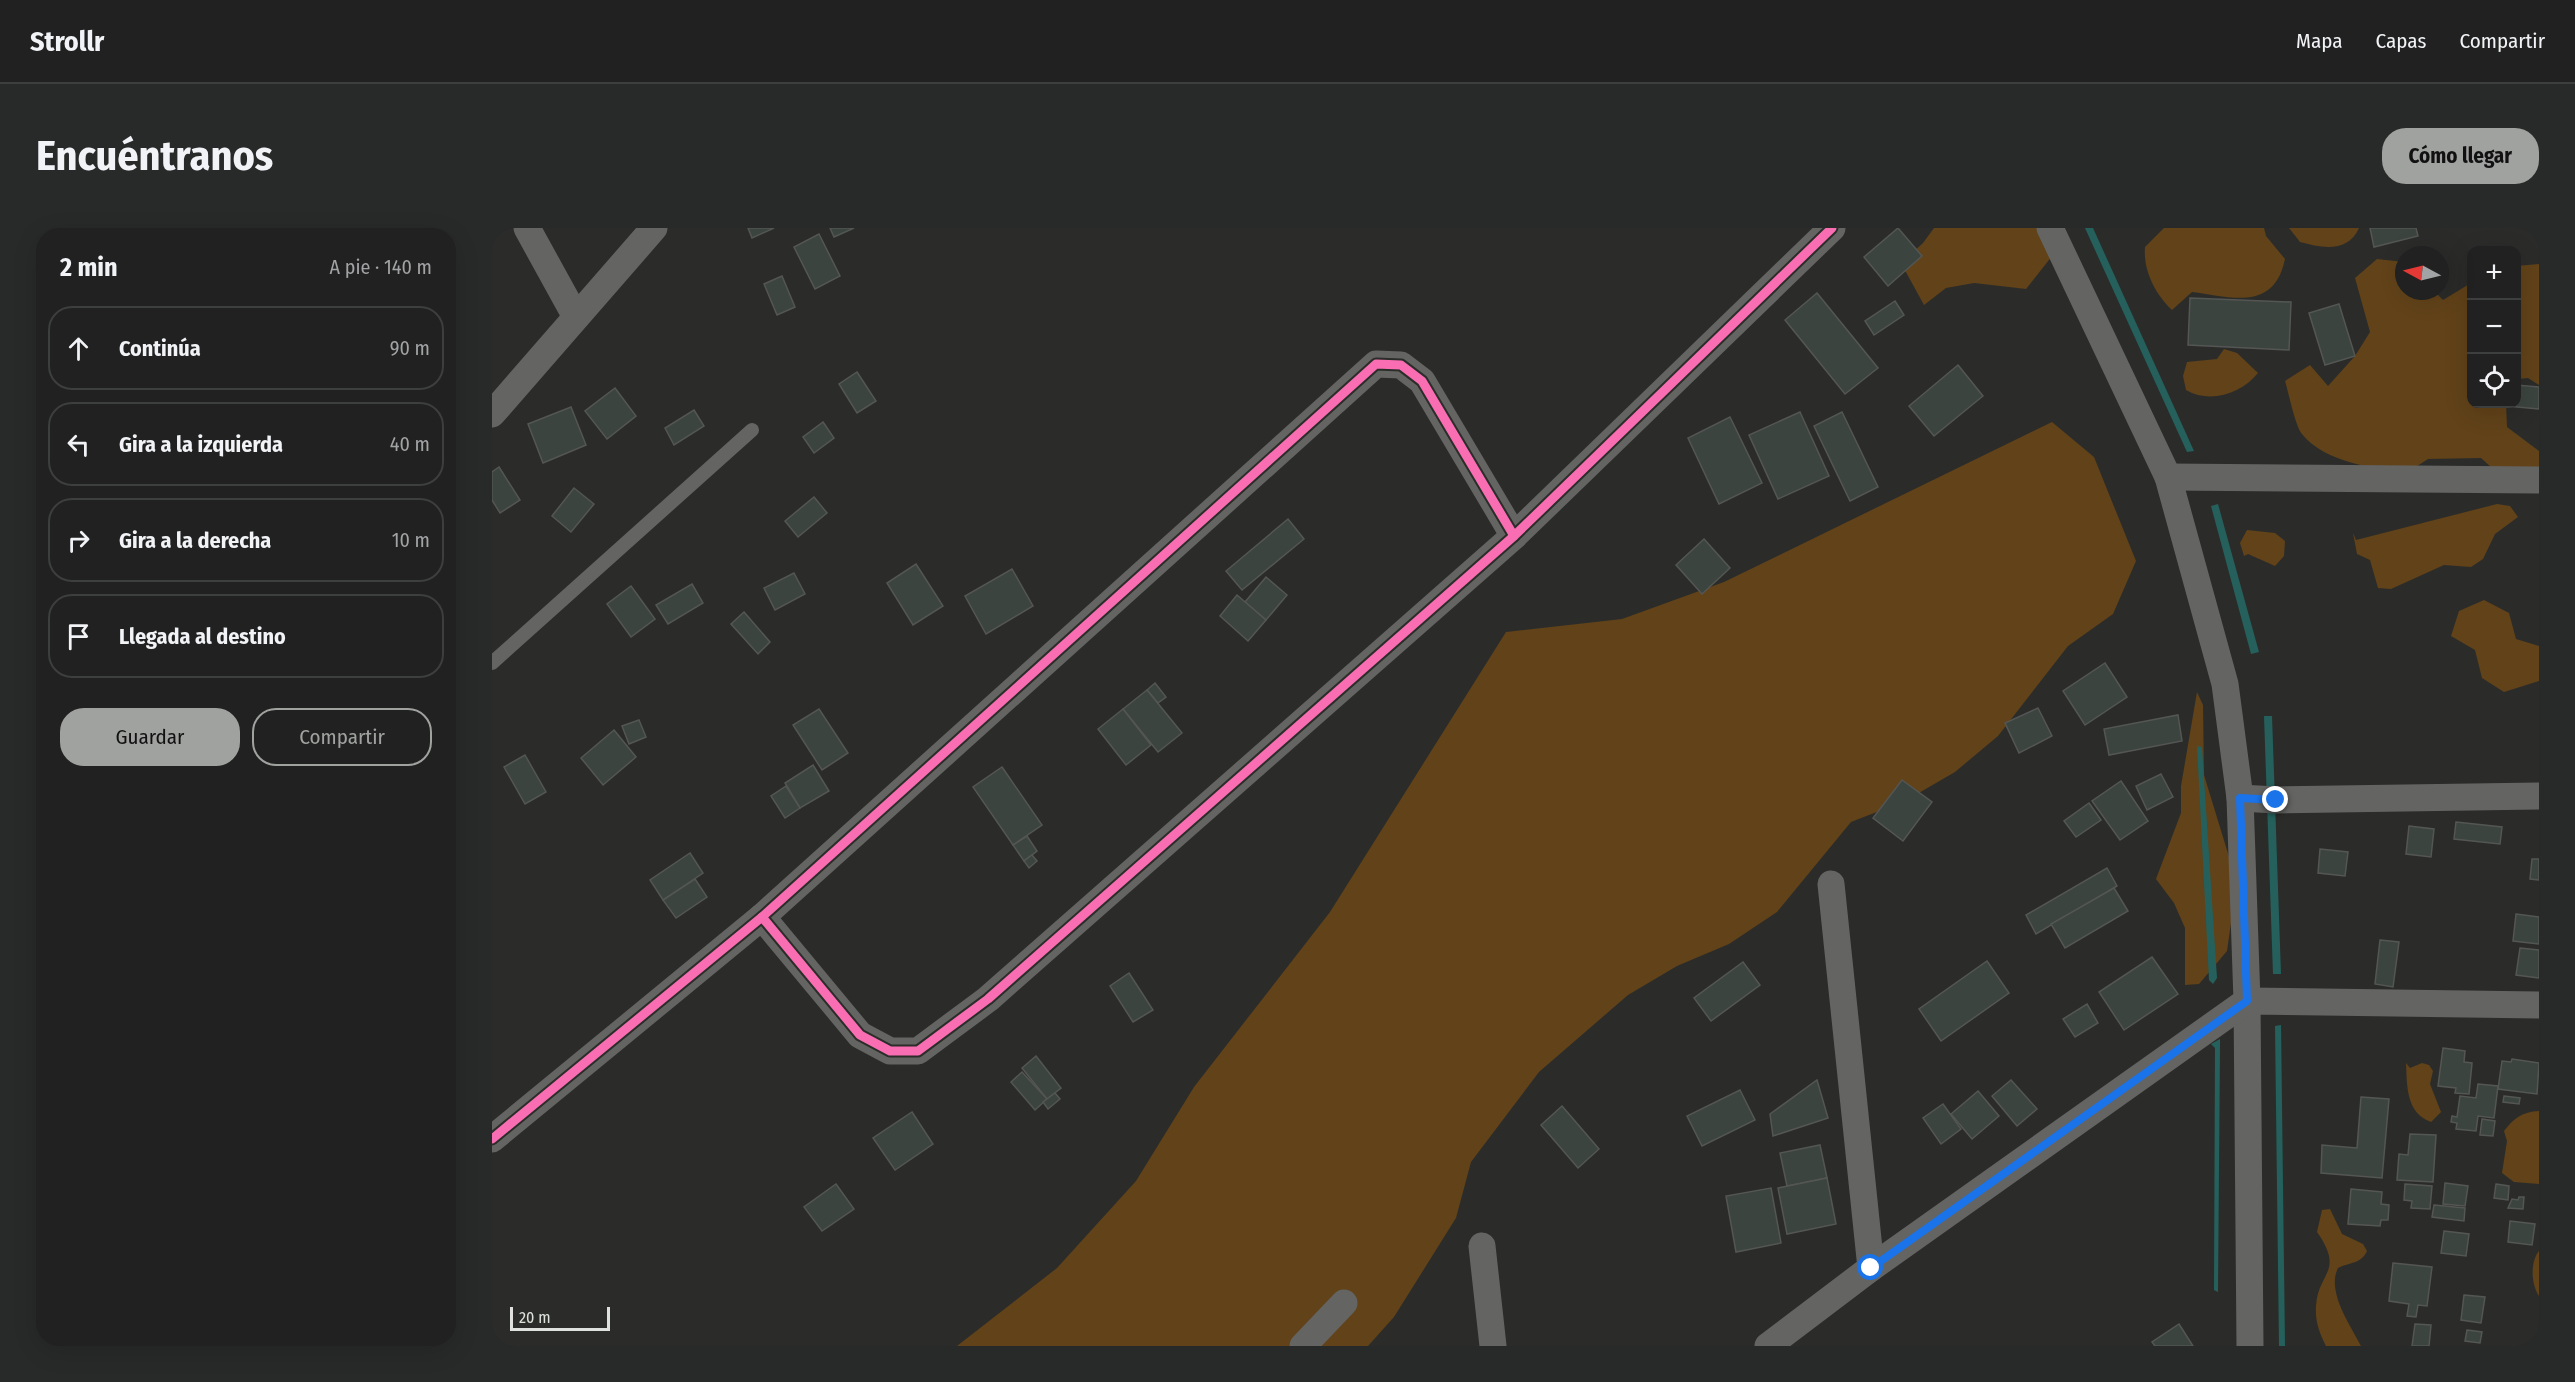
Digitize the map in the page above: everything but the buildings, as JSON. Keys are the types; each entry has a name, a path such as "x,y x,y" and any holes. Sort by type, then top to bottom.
{"street":[{"path":"526,228 576,317"},
{"path":"492,414 654,228"},
{"path":"762,917 860,1035 890,1051 918,1051 988,999 1514,536 1832,228"},
{"path":"2050,228 2168,477 2225,684 2240,798 2247,1001 2250,1346"},
{"path":"492,1139 762,917 1376,364 1401,365 1422,381 1514,536"},
{"path":"2168,477 2539,480"},
{"path":"2240,798 2276,800 2539,796"},
{"path":"1831,884 1871,1268"},
{"path":"1768,1346 1871,1268 2247,1001 2539,1005"},
{"path":"1482,1246 1493,1346"},
{"path":"1303,1346 1344,1303"}],"lane":[{"path":"492,663 752,429"}],"shaded area":[{"path":"1934,228 2061,228 2060,246 2026,289 1974,283 1946,288 1924,305 1901,263 1923,243"},
{"path":"2164,228 2264,228 2266,236 2285,259 2279,276 2271,287 2261,294 2236,298 2192,292 2172,310 2160,297 2151,281 2145,256 2145,247"},
{"path":"2289,228 2359,228 2348,242 2334,247 2325,247 2300,242"},
{"path":"2377,259 2395,261 2395,300 2449,300 2449,296 2467,285 2467,408 2506,408 2507,427 2539,451 2539,468 2502,477 2481,458 2428,459 2405,474 2336,458 2323,452 2302,434 2285,381 2310,365 2328,386 2355,356 2370,332 2355,278"},
{"path":"2539,264 2539,385 2528,378 2521,379 2521,266"},
{"path":"2224,349 2237,353 2258,373 2243,386 2225,395 2205,396 2186,390 2183,376 2187,362 2217,359"},
{"path":"2052,422 2094,457 2136,561 2113,614 2068,646 1998,736 1955,772 1905,801 1851,822 1777,912 1729,944 1677,966 1628,995 1539,1072 1471,1162 1456,1218 1394,1317 1368,1346 957,1346 1057,1268 1136,1181 1194,1087 1330,912 1506,632 1622,619 1724,582"},
{"path":"2497,504 2510,506 2518,517 2495,534 2483,559 2471,567 2444,565 2391,589 2378,588 2370,560 2357,554 2353,533 2356,540"},
{"path":"2247,530 2275,533 2285,541 2284,556 2275,566 2248,554 2244,556 2240,543"},
{"path":"2484,600 2509,613 2516,639 2539,646 2539,681 2504,692 2482,678 2475,650 2451,636 2459,611"},
{"path":"2197,692 2203,705 2204,775 2230,860 2232,916 2227,951 2199,984 2185,985 2185,928 2174,903 2156,879 2181,813 2181,786"},
{"path":"2406,1063 2410,1068 2422,1063 2429,1065 2433,1071 2430,1084 2441,1112 2431,1122 2423,1118 2412,1105"},
{"path":"2539,1111 2539,1184 2514,1182 2502,1173 2507,1141 2504,1131 2519,1116"},
{"path":"2330,1209 2342,1234 2363,1244 2367,1251 2358,1261 2338,1268 2335,1277 2337,1298 2361,1346 2326,1346 2319,1331 2316,1306 2330,1264 2325,1245 2317,1232 2322,1210"},
{"path":"2539,1251 2539,1296 2534,1285 2533,1273 2534,1261"}],"water":[{"path":"2085,228 2093,228 2194,451 2187,452"},
{"path":"2218,504 2259,652 2251,654 2211,506"},
{"path":"2264,716 2272,716 2281,974 2273,974"},
{"path":"2197,746 2202,747 2217,978 2213,984 2209,980"},
{"path":"2281,1025 2285,1346 2279,1346 2275,1026"},
{"path":"2220,1039 2218,1292 2214,1290 2215,1048 2211,1044"}],"cycle path":[{"path":"762,917 860,1035 890,1051 918,1051 988,999 1514,536 1832,228"},
{"path":"492,1139 762,917 1376,364 1401,365 1422,381 1514,536"}],"route":[{"path":"1871,1268 2247,1001 2240,798 2276,800"}]}
